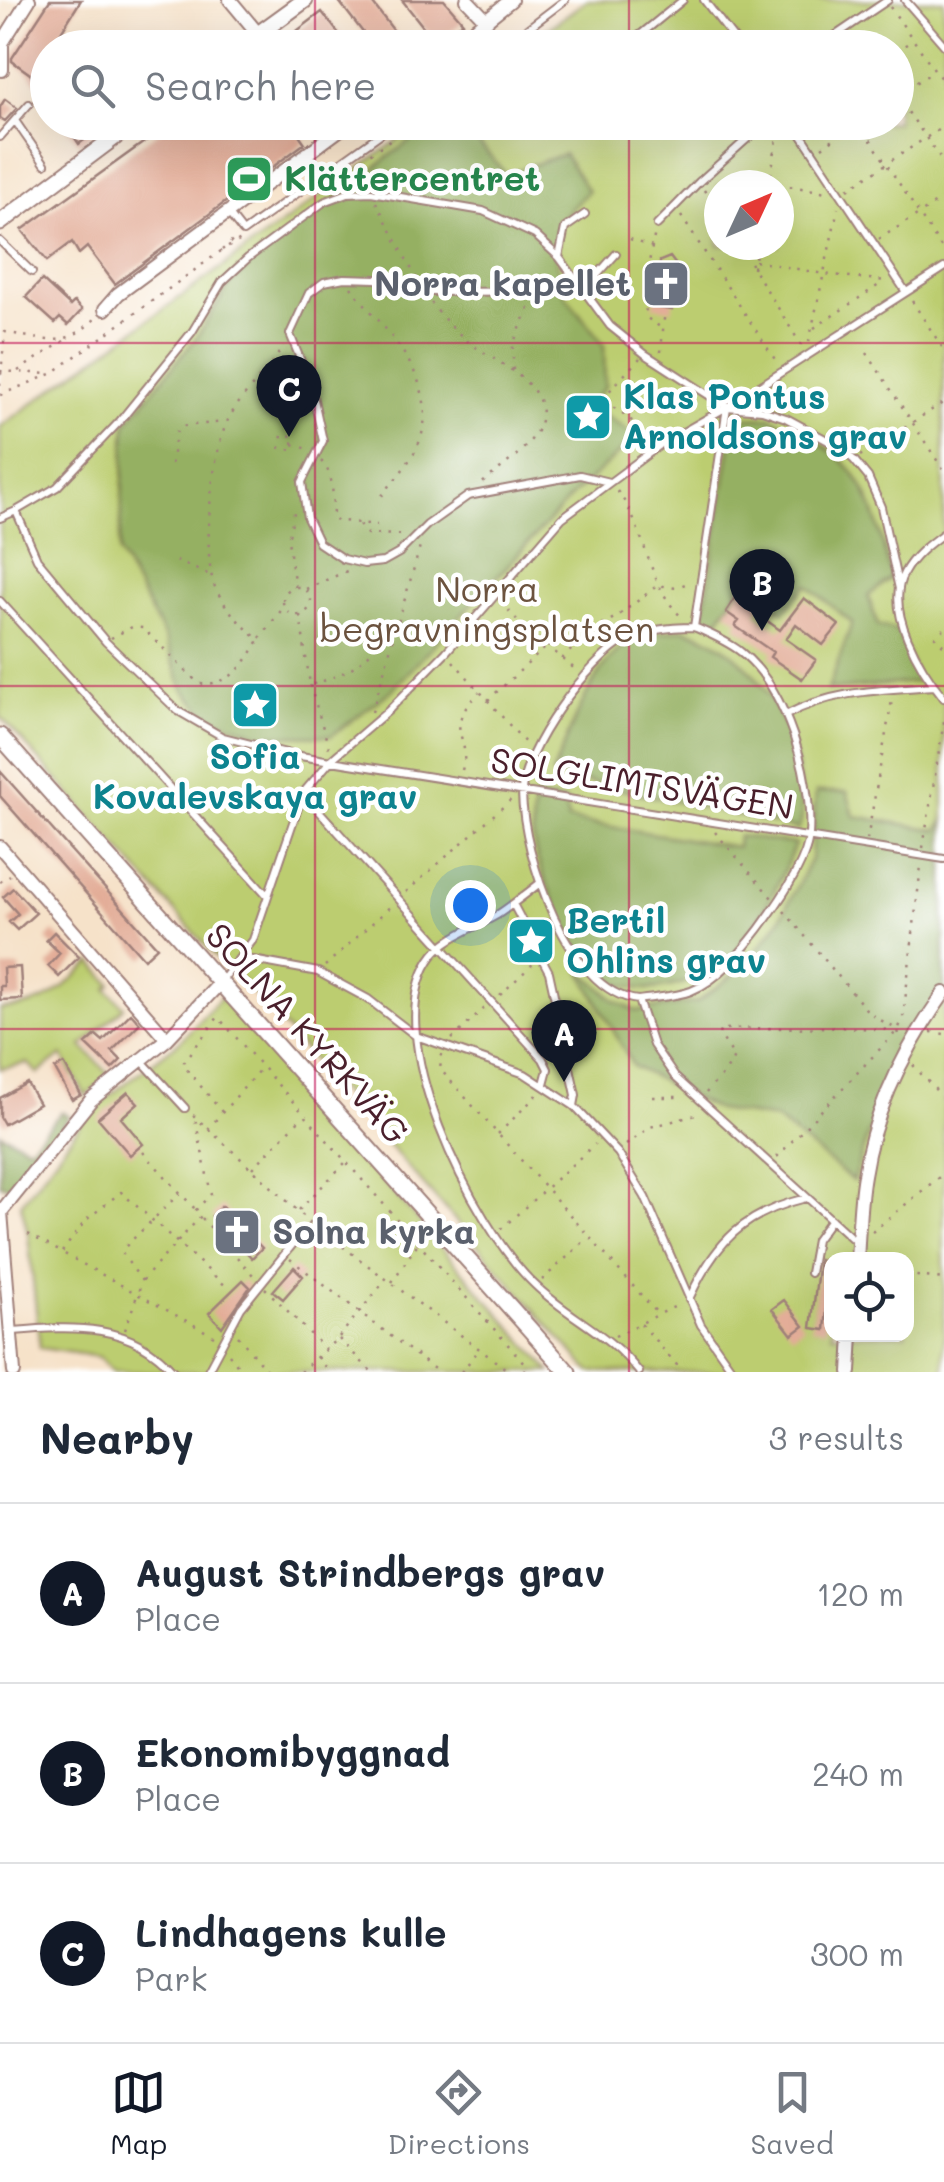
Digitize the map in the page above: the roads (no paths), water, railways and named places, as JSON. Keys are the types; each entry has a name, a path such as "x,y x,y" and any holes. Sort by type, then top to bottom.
{"street":[{"path":"2,70 2,42 29,0"},
{"path":"230,0 256,30"},
{"path":"263,30 304,0"},
{"path":"467,0 487,21"},
{"path":"475,30 511,0"},
{"path":"0,223 111,140"},
{"path":"105,309 118,294 228,213 316,140"},
{"name":"SOLNA KYRKVÄG","path":"0,736 568,1372"},
{"path":"0,847 167,1038"},
{"path":"14,1372 1,1211 91,1100 167,1038 220,982"},
{"path":"858,1252 864,1175 884,1100 919,1030 944,994"},
{"path":"850,1372 852,1342"}],"lane":[{"path":"526,30 565,0"},
{"path":"646,30 683,0"},
{"path":"704,0 727,30"},
{"path":"905,0 944,44"},
{"path":"843,30 887,1"},
{"path":"0,138 29,104"},
{"path":"16,122 45,164"},
{"path":"228,213 244,235 373,140"},
{"path":"657,225 746,140"},
{"path":"805,140 906,292"},
{"path":"0,518 56,488 120,421 192,332 222,282 324,202 348,193 371,192 484,211 535,236 559,257 610,326 644,354 727,407 762,410 786,418 814,431 854,460 882,507 908,638 944,698"},
{"path":"559,257 565,228 585,214"},
{"path":"0,241 32,272"},
{"path":"610,482 580,475 468,496 383,562 364,564 344,559 319,543 307,518 302,482 323,441 310,386 290,334 309,293 324,282 344,278 376,280 424,292 582,291 616,254"},
{"path":"220,982 253,940 303,792 332,759 446,652 562,518 660,446 944,268"},
{"path":"694,626 727,407"},
{"name":"SOLGLIMTSVÄGEN","path":"16,511 38,559 106,642 178,711 223,736 294,755 944,859"},
{"path":"899,589 903,574 920,552 944,533"},
{"path":"0,600 268,896"},
{"path":"694,626 742,652 764,676 786,715 801,765 810,837 778,904 746,946 704,983 692,991 626,999 598,979 564,940 540,883 521,790 534,752 583,676 602,656 628,638 662,628 694,626"},
{"path":"786,715 837,694 934,686"},
{"path":"303,792 542,1058 548,1069 544,1084"},
{"path":"540,883 513,904 441,946 424,971 418,990 416,1036 445,1144 467,1192 494,1235 535,1286 609,1338 639,1372"},
{"path":"513,904 549,972 576,1095 574,1106"},
{"path":"242,958 318,972 368,999 416,1036 525,1074 574,1106 618,1153 658,1220 701,1325 734,1372"},
{"path":"638,1000 653,1045 675,1078 858,1244"},
{"path":"141,1060 185,1108"},
{"path":"689,1299 716,1250 740,1226 772,1206 807,1198"},
{"path":"810,1272 816,1240 830,1219"},
{"path":"207,1372 230,1327 297,1239"},
{"path":"13,1330 122,1334 148,1347 174,1372"}],"place":[{"name":"Klättercentret","path":"249,179"},
{"name":"Norra kapellet","path":"666,284"},
{"name":"Klas Pontus Arnoldsons grav","path":"588,417"},
{"name":"Lindhagens kulle","path":"289,437"},
{"name":"Ekonomibyggnad","path":"762,631"},
{"name":"Sofia Kovalevskaya grav","path":"255,705"},
{"name":"Bertil Ohlins grav","path":"531,941"},
{"name":"August Strindbergs grav","path":"564,1082"},
{"name":"Solna kyrka","path":"237,1232"}],"park label":[{"name":"Norra begravningsplatsen","path":"487,610"}]}
